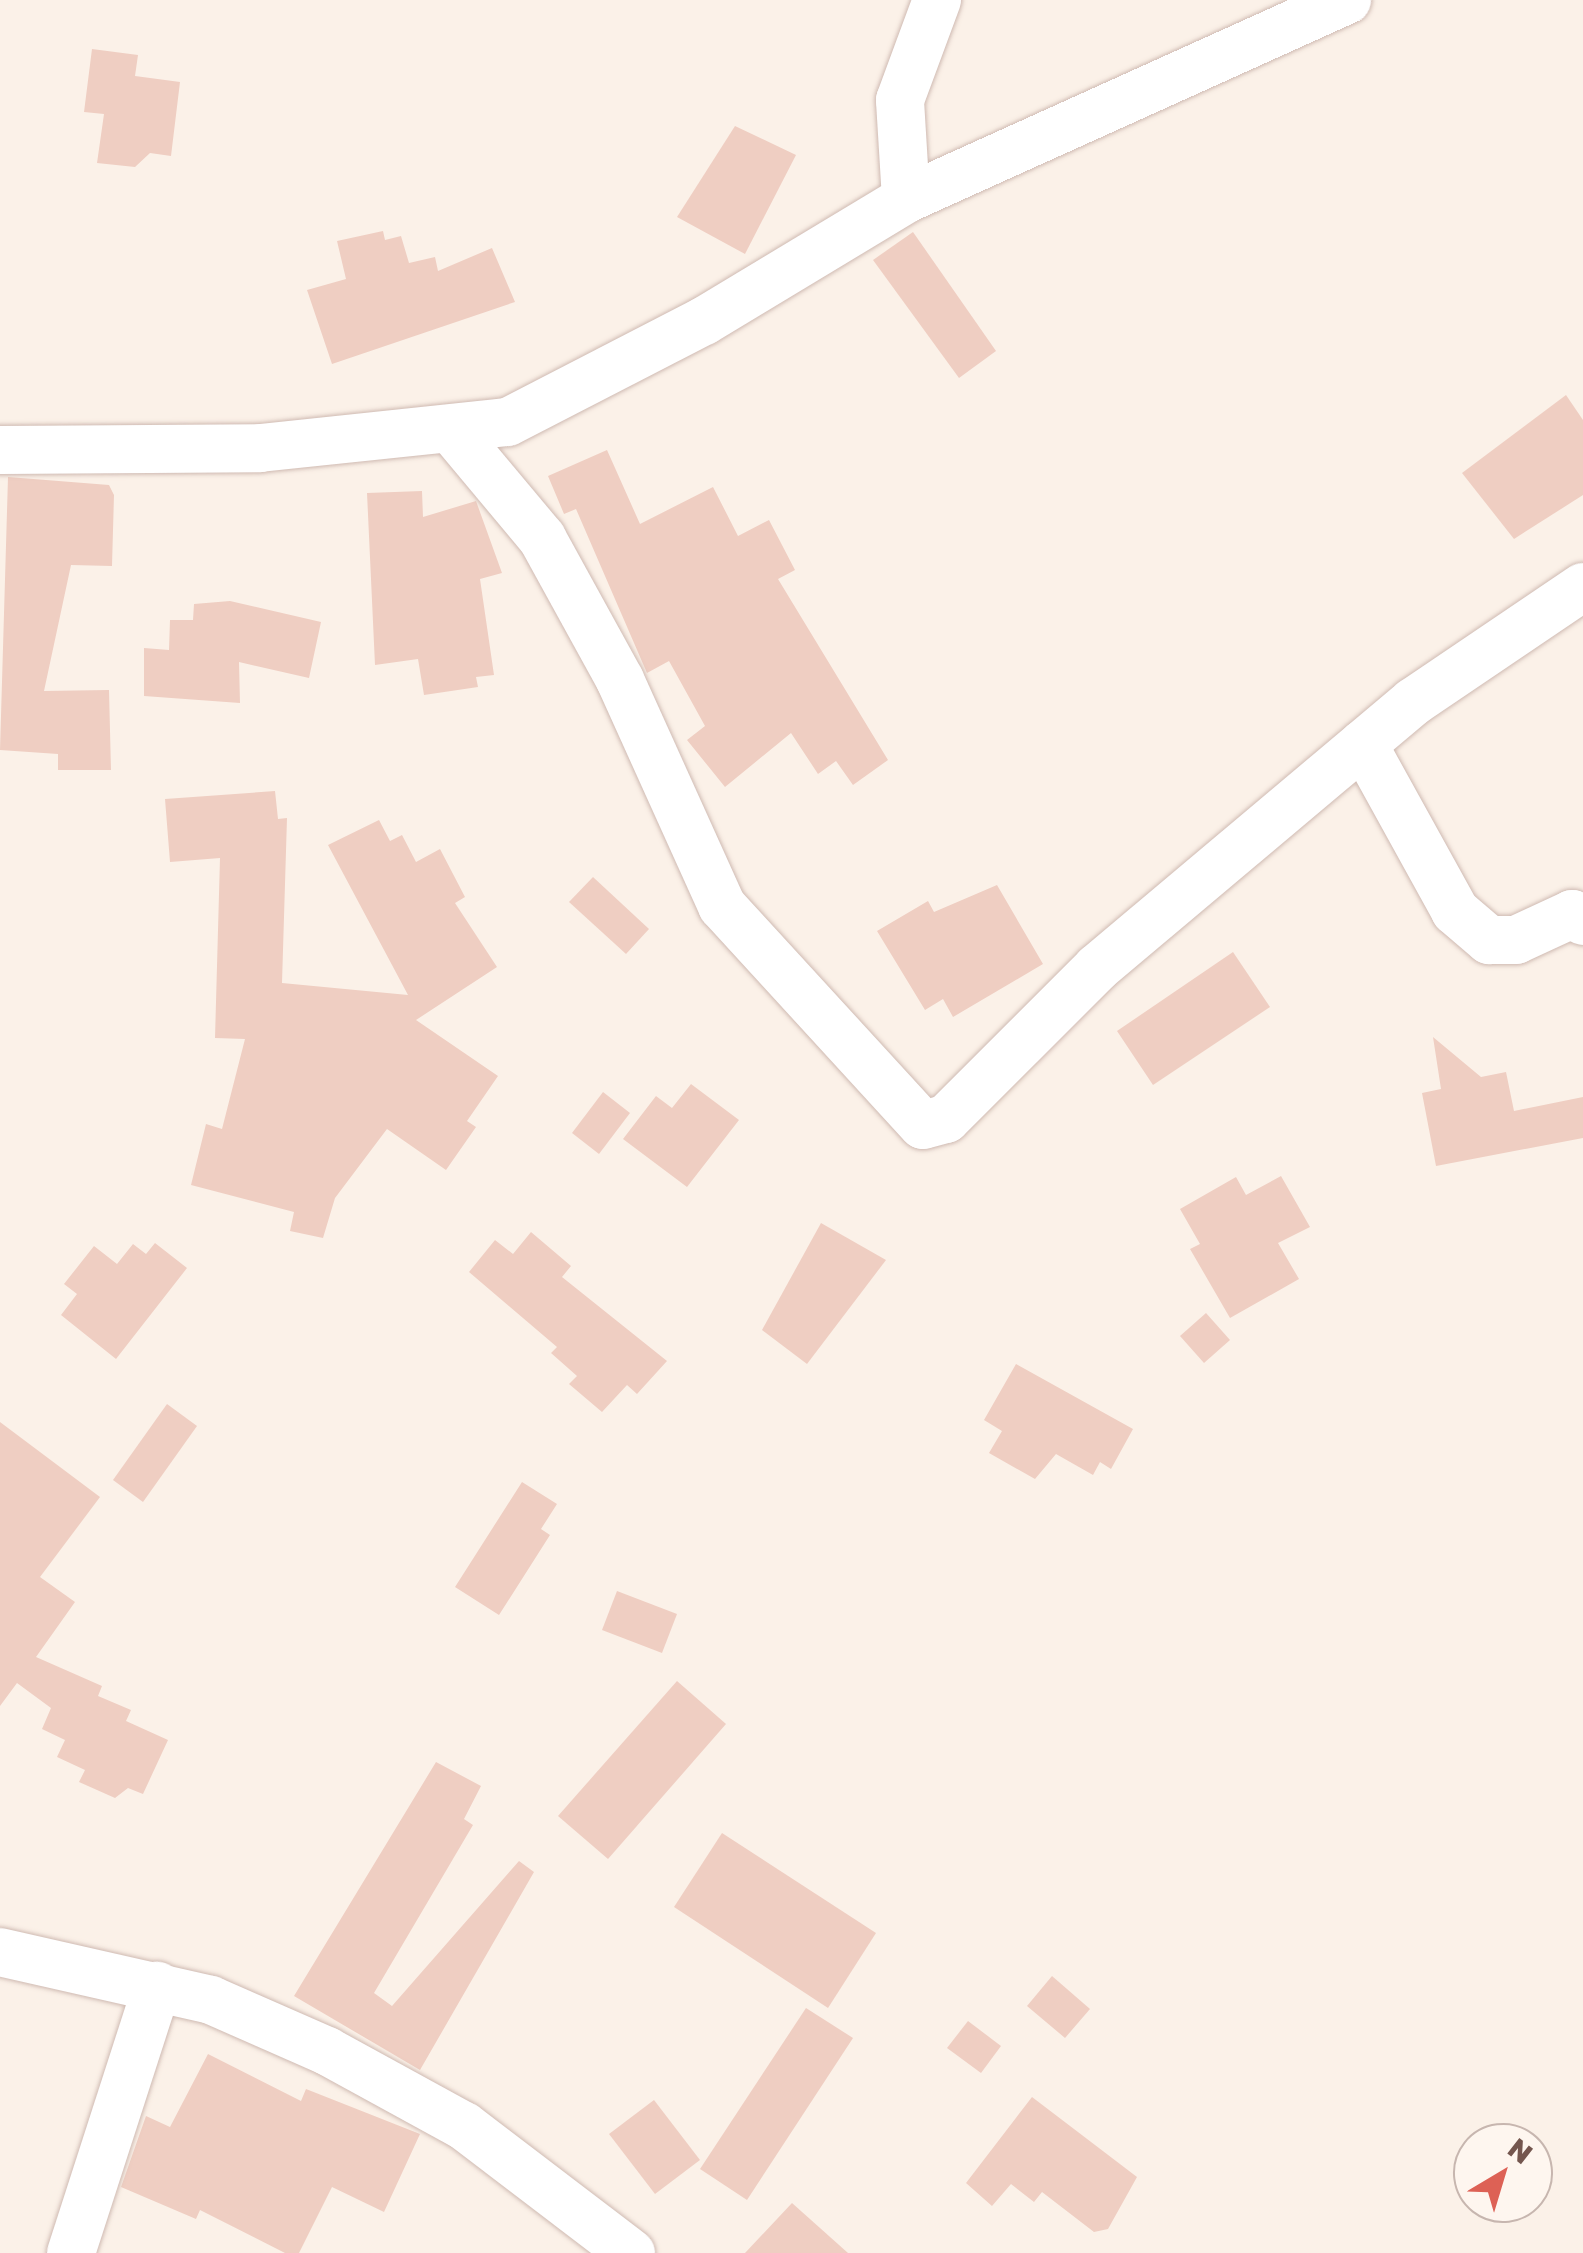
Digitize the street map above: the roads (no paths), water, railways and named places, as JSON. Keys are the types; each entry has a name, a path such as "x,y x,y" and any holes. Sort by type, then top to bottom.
{"street":[{"path":"906,199 900,100 937,0"},
{"path":"0,450 456,434 575,392 906,199 1347,0"},
{"path":"456,434 542,538 620,680 722,906 922,1125 946,1119 1097,968 1363,744 1583,586"},
{"path":"1363,744 1455,911 1489,940 1516,940 1572,914 1583,921"},
{"path":"0,1952 157,1986 327,2051 464,2126 630,2253"},
{"path":"72,2253 157,1986"}]}
